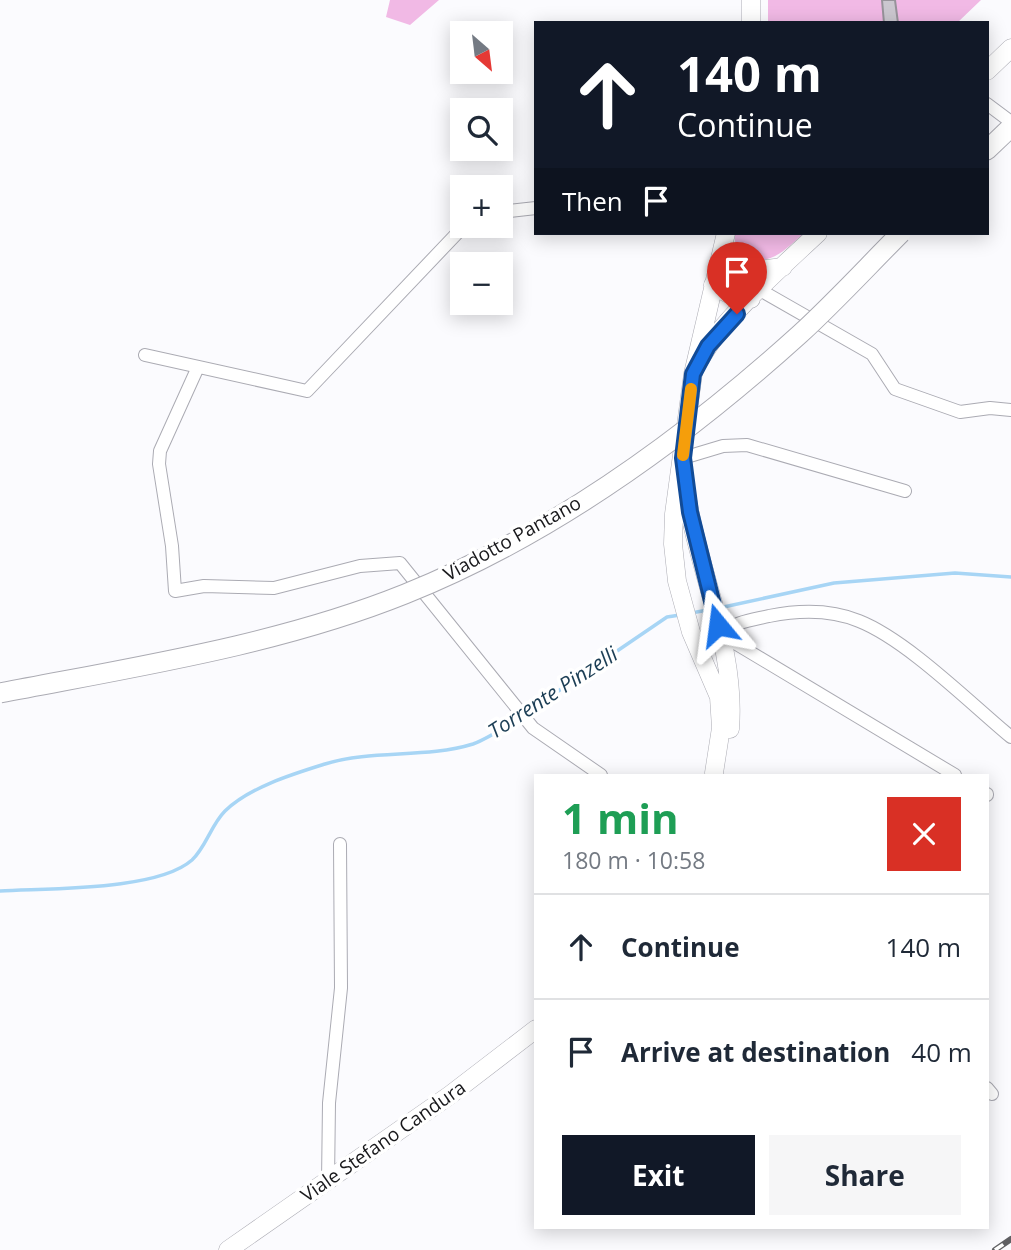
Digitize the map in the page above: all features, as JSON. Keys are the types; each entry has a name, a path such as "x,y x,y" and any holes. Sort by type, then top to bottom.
{"main road":[{"path":"751,0 751,21"},
{"path":"989,69 1011,48"},
{"path":"989,148 1011,124"},
{"path":"693,374 708,346 816,235"},
{"name":"Viadotto Pantano","path":"0,693 211,650 309,626 404,595 479,561 613,481 704,414 801,333 899,235"},
{"path":"724,239 736,262 750,271"},
{"path":"713,774 721,728 719,697 691,632 677,581 673,544 674,514 693,374 724,239"},
{"path":"713,285 734,273 783,267"},
{"path":"713,285 740,299 756,295"},
{"path":"683,458 690,512 731,677 732,706 727,740 713,774"},
{"name":"Viale Stefano Candura","path":"228,1250 450,1095 534,1031"}],"street":[{"path":"989,106 1011,124"},
{"path":"513,211 534,208"},
{"path":"145,355 307,391 453,238"},
{"path":"756,295 872,354 895,388 960,412 990,408 1011,410"},
{"path":"198,367 160,451 159,464 172,546 175,592 204,586 274,588 360,566 400,563 533,728 600,774"},
{"path":"683,458 723,446 747,445 905,491"},
{"path":"719,629 795,610 821,612 858,621 899,644 1011,737"},
{"path":"719,629 953,774"},
{"path":"328,1181 329,1103 341,988 340,844"}],"shaded area":[{"path":"390,0 439,0 410,25 386,17"},
{"path":"768,0 981,0 959,21 768,21"},
{"path":"735,235 802,235 778,255 763,260 746,256 735,243"}],"building":[{"path":"882,0 895,0 898,21 884,21"}],"waterway":[{"name":"Torrente Pinzelli","path":"719,608 834,583 955,573 1011,577"},
{"name":"Torrente Pinzelli","path":"691,613 708,610"},
{"name":"Torrente Pinzelli","path":"526,713 667,617 680,615"},
{"name":"Torrente Pinzelli","path":"0,891 100,886 154,878 176,870 192,860 225,811 235,802 272,782 343,759 455,749 491,736 519,718"}],"railway":[{"path":"995,1250 1011,1239"}],"slow traffic":[{"path":"683,455 691,389"}],"route":[{"path":"718,625 690,512 683,458 693,374 708,346 737,314"}]}
